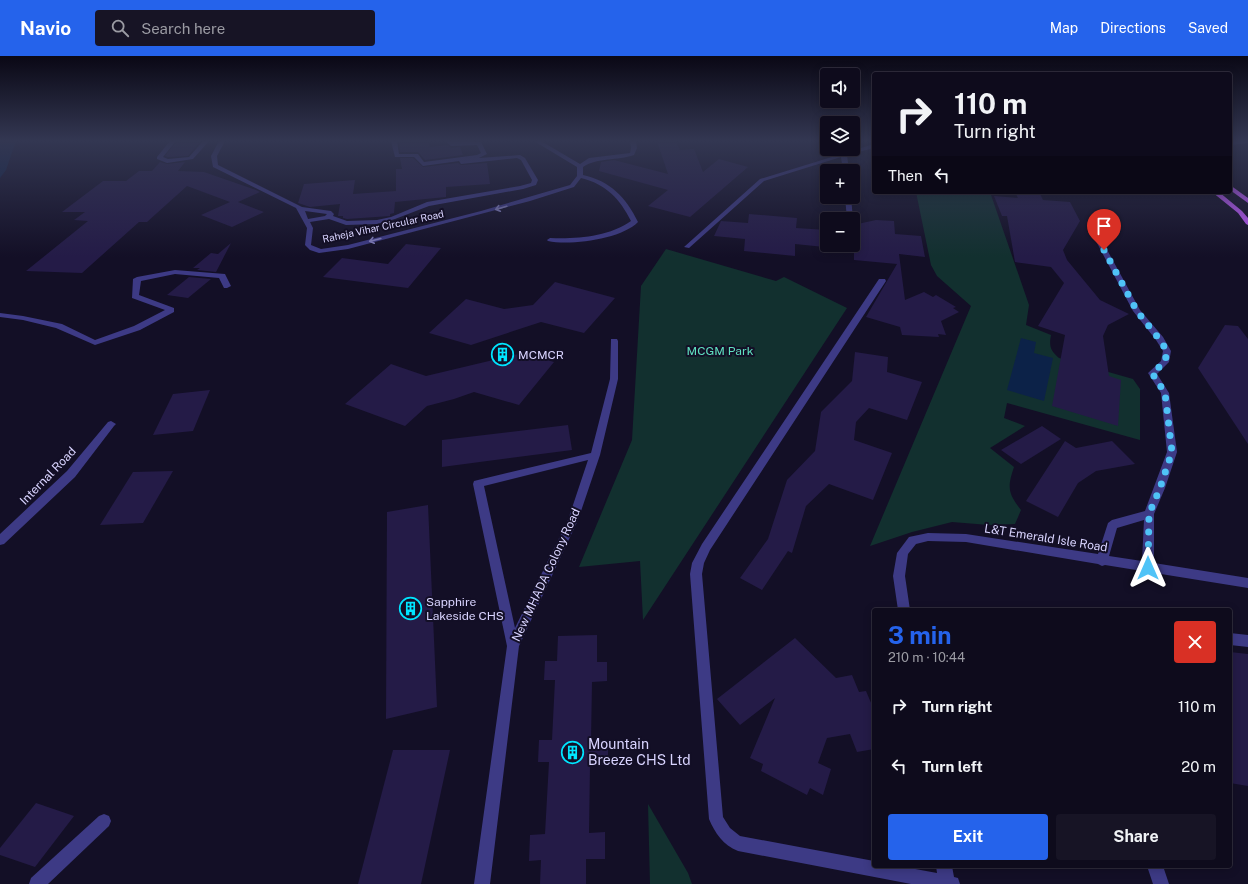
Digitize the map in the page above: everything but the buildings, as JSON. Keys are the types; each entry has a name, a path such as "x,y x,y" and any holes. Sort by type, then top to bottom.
{"main road":[{"path":"1232,189 1248,201"},
{"path":"1218,194 1240,212 1248,223"}],"street":[{"name":"Raheja Vihar Circular Road","path":"243,180 299,207 310,228 308,245 313,249 320,251 342,248 446,223 536,198 572,186 577,180"},
{"path":"307,221 329,217 346,223 377,222 393,218 427,204 521,188 534,184 535,180"},
{"path":"550,240 566,241 590,238 624,229 634,222 618,193 593,180"},
{"path":"686,246 763,180"},
{"path":"300,209 329,212 331,214 329,217"},
{"path":"1091,226 1137,311 1167,351 1165,362 1152,373 1165,393 1172,452 1160,488 1149,514 1148,568"},
{"path":"0,315 59,326 95,343 138,328 171,310 135,296 137,279 175,272 222,276 227,286"},
{"path":"882,280 706,547 698,563 696,574 716,820 728,838 738,843 948,884 944,868"},
{"name":"New MHADA Colony Road","path":"482,884 512,646 573,520 595,455 614,379 614,341"},
{"name":"Internal Road","path":"0,542 71,474 111,424"},
{"path":"512,646 478,484 595,455"},
{"path":"1102,561 1112,526 1149,514"},
{"name":"L&T Emerald Isle Road","path":"904,608 899,576 903,553 913,540 928,537 966,538 1102,561 1248,583"},
{"path":"1232,639 1248,641"},
{"path":"37,884 104,821"},
{"path":"1156,868 1160,884"}],"green space":[{"path":"916,194 991,194 1029,305 1026,325 1051,335 1051,348 1059,358 1133,379 1140,389 1140,440 1007,403 1004,418 1025,426 990,448 1014,467 1010,480 1010,490 1013,499 1021,510 1015,524 989,525 952,522 912,532 870,546 971,306 937,276 931,265"},
{"name":"MCGM Park","path":"666,249 776,281 784,277 847,308 643,620 640,561 579,567 632,440 641,286"},
{"path":"648,804 688,873 692,884 650,884"}],"water":[{"path":"1021,338 1036,342 1034,353 1053,358 1044,401 1007,390"}],"place":[{"name":"MCMCR","path":"503,355"},
{"name":"Sapphire Lakeside CHS","path":"410,609"},
{"name":"Mountain Breeze CHS Ltd","path":"573,752"}],"route":[{"path":"1104,250 1137,311 1167,351 1165,362 1152,373 1165,393 1172,456 1149,514 1148,568"}]}
